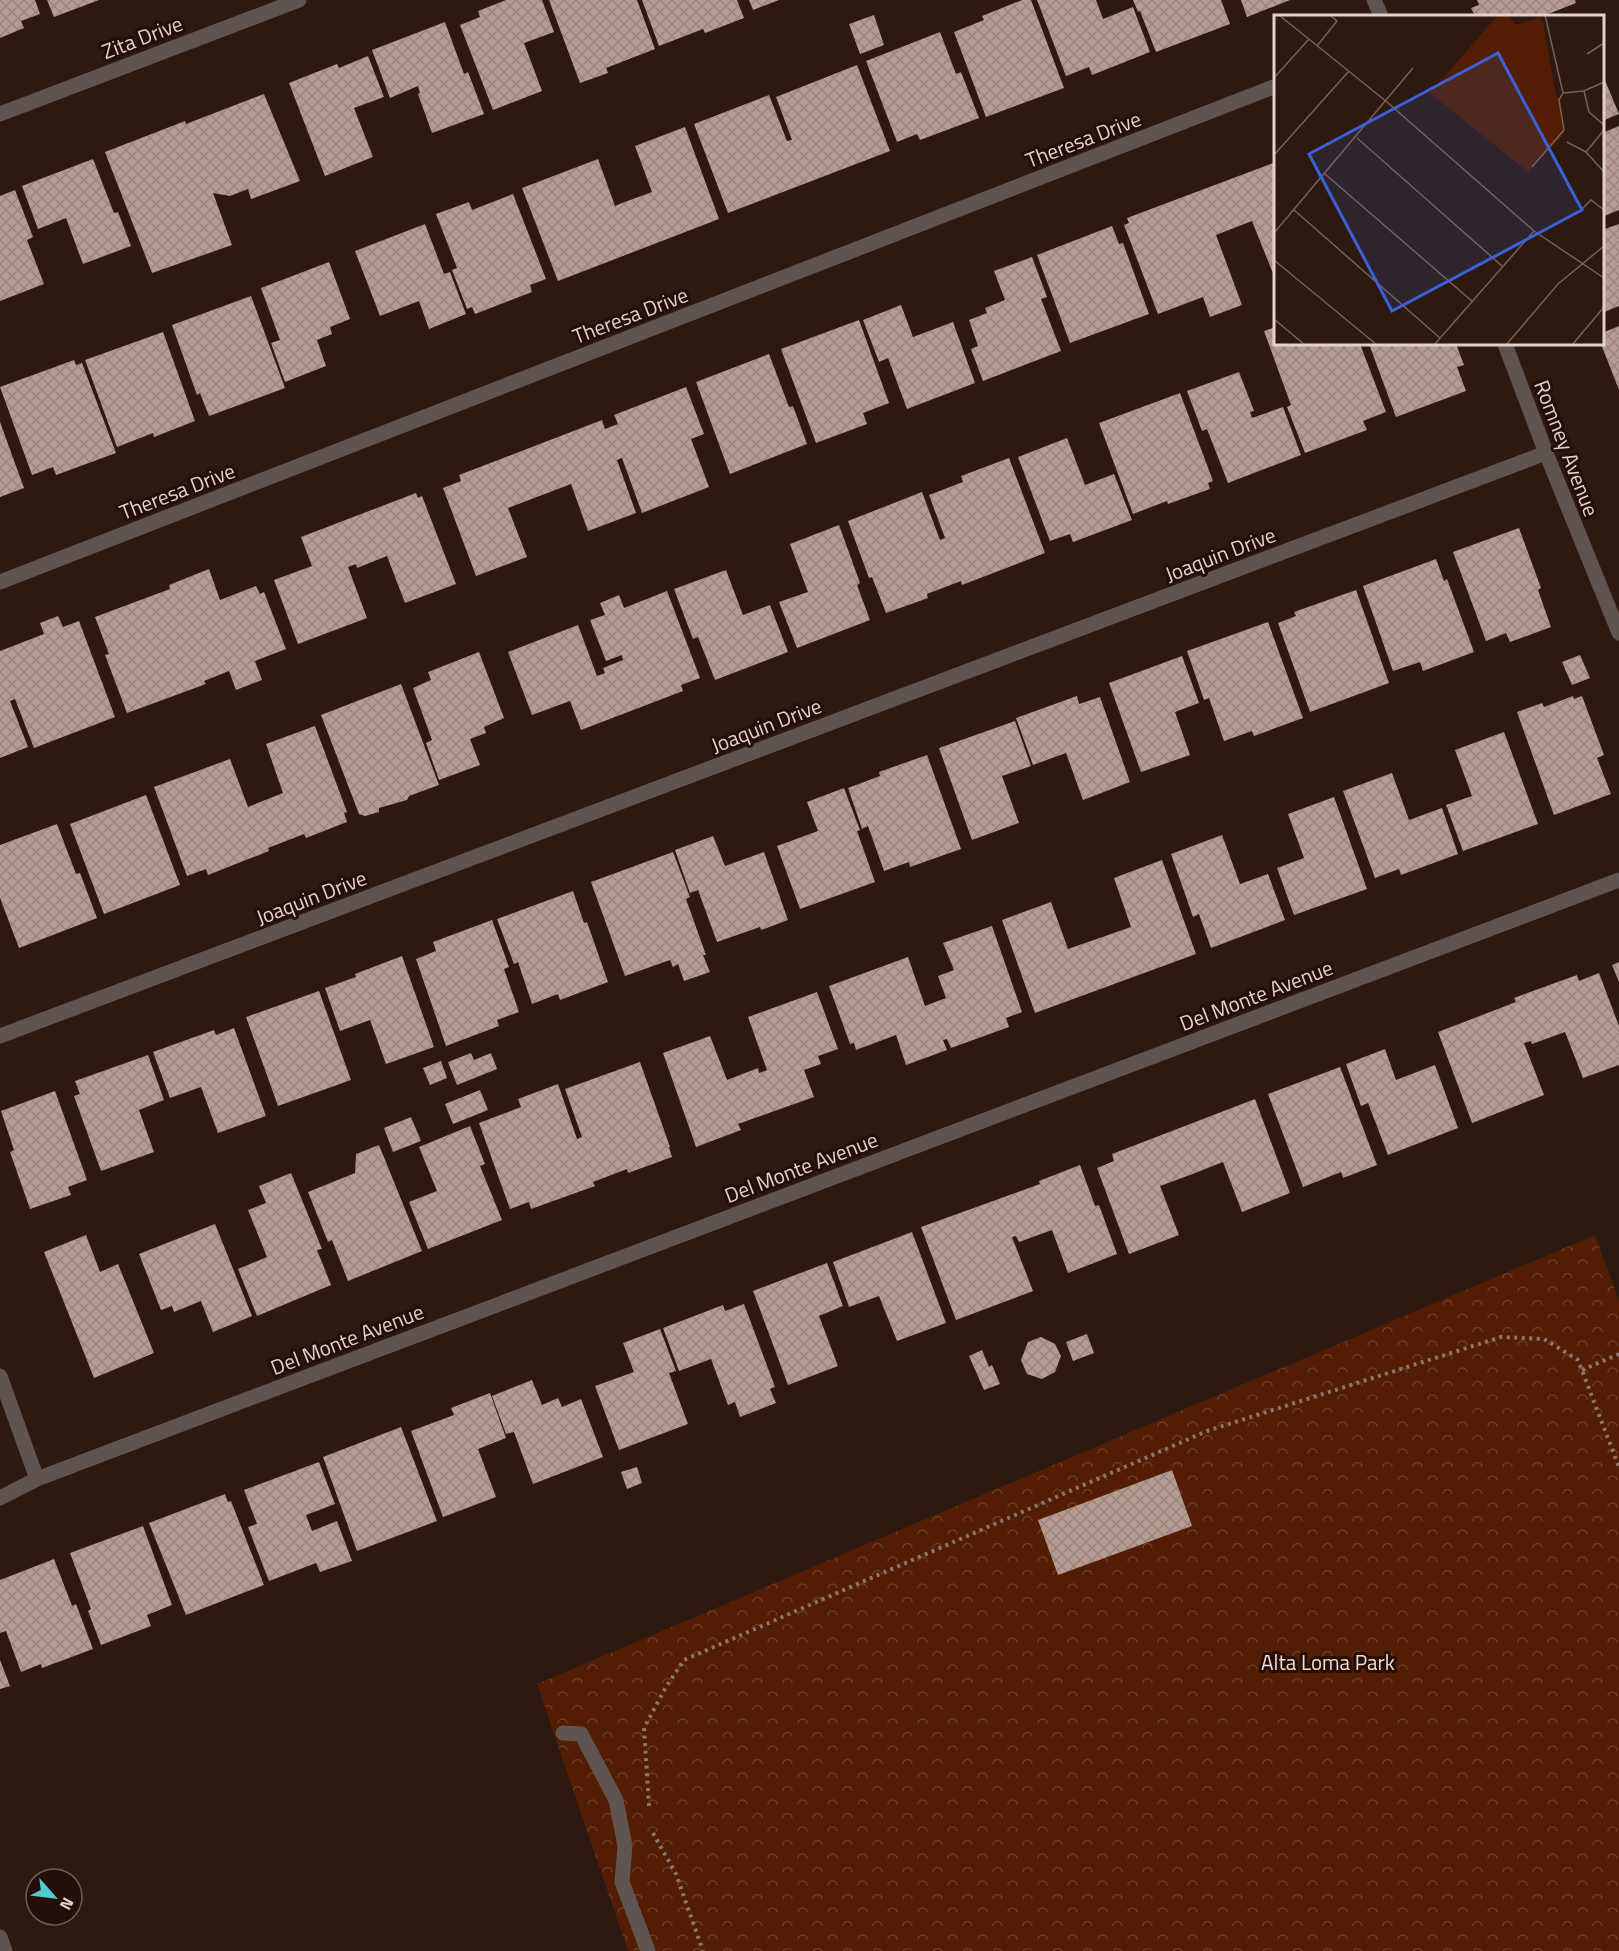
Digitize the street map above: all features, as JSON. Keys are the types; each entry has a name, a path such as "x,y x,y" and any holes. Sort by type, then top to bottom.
{"street":[{"name":"Zita Drive","path":"0,114 298,0"},
{"path":"1374,0 1381,15"},
{"name":"Theresa Drive","path":"0,582 1274,86"},
{"name":"Romney Avenue","path":"1505,345 1546,453 1619,633"},
{"name":"Joaquin Drive","path":"0,1036 1546,453"},
{"name":"Del Monte Avenue","path":"0,1498 37,1479 1619,880"},
{"path":"0,1376 37,1479"},
{"path":"563,1733 581,1734 617,1805 625,1846 622,1882 648,1951"},
{"path":"0,1937 5,1951"}],"path":[{"path":"650,1816 644,1728 666,1687 684,1660 1207,1431 1501,1337 1544,1339 1578,1360 1619,1467"},
{"path":"1582,1370 1619,1354"},
{"path":"617,1805 650,1828 676,1874 703,1951"}],"green space":[{"name":"Alta Loma Park","path":"1595,1235 1619,1301 1619,1951 628,1951 537,1684"}],"building":[{"path":"0,0 35,0 40,14 21,21 24,28 0,38"},
{"path":"47,0 99,0 54,17"},
{"path":"506,0 542,0 554,32 524,43 542,91 493,110 460,25 480,17 478,11"},
{"path":"549,0 637,0 655,49 606,68 608,73 580,83"},
{"path":"642,0 737,0 744,18 705,33 703,29 659,46"},
{"path":"749,0 779,0 753,10"},
{"path":"1022,0 1031,0 1064,88 986,117 954,32 984,20 982,16"},
{"path":"1037,0 1096,0 1103,19 1133,7 1150,52 1092,75 1089,67 1066,76"},
{"path":"1133,0 1221,0 1230,24 1156,52 1140,11 1138,12"},
{"path":"1241,0 1290,0 1247,17"},
{"path":"1477,0 1575,0 1576,3 1546,15 1474,15 1471,8 1479,5"},
{"path":"874,15 884,45 860,54 849,24"},
{"path":"445,22 464,74 468,72 484,114 432,133 418,94 420,93 418,86 390,98 372,50"},
{"path":"940,32 956,74 961,72 979,118 920,140 917,134 897,142 866,61"},
{"path":"368,56 384,97 354,108 373,157 325,176 289,83 337,64 339,68"},
{"path":"857,65 890,151 728,213 694,124 769,95 787,141 792,140 776,97"},
{"path":"1604,78 1619,114 1604,120"},
{"path":"264,94 300,181 251,199 248,189 230,196 213,193 232,245 152,273 105,152"},
{"path":"1619,126 1619,210 1604,216 1604,132"},
{"path":"685,127 719,219 558,281 522,188 598,159 615,206 652,192 635,146"},
{"path":"93,159 114,213 118,212 131,246 83,264 66,218 38,229 22,186"},
{"path":"1274,163 1274,276 1252,221 1216,235 1242,305 1210,317 1203,297 1158,314 1124,225 1129,223 1127,218"},
{"path":"15,190 33,237 27,240 44,284 0,301 0,196"},
{"path":"513,194 546,279 530,285 532,292 475,314 472,307 467,309 452,270 457,268 436,214 469,202 472,210"},
{"path":"425,224 444,274 450,272 466,314 429,329 419,301 380,316 355,251"},
{"path":"1619,224 1619,306 1604,312 1604,229"},
{"path":"1112,226 1119,244 1123,243 1149,314 1070,343 1037,255"},
{"path":"1032,257 1047,297 1041,299 1061,351 983,381 971,349 978,346 969,320 987,313 985,308 1005,300 994,271"},
{"path":"329,262 350,319 330,327 332,334 317,340 326,366 285,382 271,343 280,340 261,288"},
{"path":"251,296 285,388 209,416 200,393 197,395 172,325"},
{"path":"901,305 913,337 953,322 975,383 907,409 888,358 879,362 863,320"},
{"path":"859,320 889,403 863,413 867,424 816,443 781,349"},
{"path":"1619,326 1619,390 1601,345 1604,345 1604,332"},
{"path":"1274,328 1274,345 1360,345 1386,412 1363,421 1367,430 1305,453 1287,407 1291,405 1264,331"},
{"path":"163,332 195,421 154,437 153,433 117,447 85,360"},
{"path":"1369,345 1456,345 1464,365 1457,367 1466,391 1396,417"},
{"path":"769,354 789,407 793,406 807,444 730,474 696,382"},
{"path":"74,360 76,365 82,363 116,453 56,475 53,467 32,475 0,387"},
{"path":"1239,372 1254,411 1250,412 1252,418 1283,407 1301,455 1228,483 1207,429 1202,431 1187,391"},
{"path":"686,387 704,434 691,439 709,487 642,513 622,458 617,460 636,513 588,531 571,484 508,508 527,557 476,576 443,488 461,481 459,475 602,420 605,429 618,424 614,415"},
{"path":"1180,393 1213,481 1208,483 1210,489 1168,504 1167,501 1133,514 1099,423"},
{"path":"0,422 24,488 0,497"},
{"path":"1067,438 1085,485 1114,474 1132,520 1073,542 1070,534 1050,541 1018,457"},
{"path":"1009,458 1045,553 962,585 961,581 927,594 928,598 886,613 872,577 869,578 848,521 922,492 940,540 945,538 929,495 963,482 961,476"},
{"path":"416,493 418,498 422,496 456,584 405,603 387,556 357,568 356,564 348,567 367,618 298,644 274,580 312,566 301,537"},
{"path":"839,525 860,583 857,585 870,620 797,648 779,602 808,592 790,544"},
{"path":"1519,528 1541,588 1538,590 1551,627 1510,642 1506,633 1486,641 1453,552"},
{"path":"1436,559 1444,581 1447,579 1474,652 1423,671 1420,662 1393,671 1363,586"},
{"path":"209,569 220,600 256,586 260,594 264,592 286,649 255,661 262,680 236,690 229,671 204,681 206,684 127,713 105,655 109,654 95,617 170,589 169,585"},
{"path":"726,570 743,615 770,605 788,652 715,680 698,637 693,639 674,589"},
{"path":"1356,590 1389,683 1310,712 1278,623 1296,616 1294,612"},
{"path":"667,591 700,678 681,685 683,691 581,730 570,701 532,715 508,652 578,625 597,676 605,673 603,668 623,660 622,655 606,661 590,620 605,615 600,603 619,595 624,608"},
{"path":"58,616 63,627 79,621 115,717 34,748 15,699 10,701 28,747 0,758 0,651 44,634 40,623"},
{"path":"1268,622 1303,718 1254,736 1252,731 1224,741 1209,698 1204,700 1187,651"},
{"path":"479,652 504,718 484,727 486,733 470,739 480,765 439,780 426,743 432,740 413,688 431,680 428,672"},
{"path":"1580,655 1590,678 1572,685 1562,662"},
{"path":"1182,656 1199,703 1175,712 1190,755 1141,772 1109,683"},
{"path":"401,684 439,785 409,796 407,800 379,808 379,812 365,816 359,814 321,715"},
{"path":"1077,696 1079,704 1100,697 1130,782 1083,800 1066,753 1033,765 1016,718"},
{"path":"1573,696 1574,699 1582,696 1604,755 1597,758 1611,794 1554,815 1517,712 1542,703 1544,707"},
{"path":"1015,721 1031,766 1002,776 1019,823 972,840 939,748"},
{"path":"315,726 347,812 344,813 347,822 306,838 304,834 268,848 269,851 208,875 206,869 187,876 154,787 230,759 248,807 283,793 266,744"},
{"path":"1504,732 1538,824 1463,851 1446,805 1472,796 1455,750"},
{"path":"927,755 961,849 910,867 909,862 884,871 868,826 862,829 848,788 880,776 879,772"},
{"path":"1392,773 1409,820 1442,808 1458,854 1401,875 1399,869 1375,878 1343,791"},
{"path":"844,788 860,830 857,831 875,882 800,909 777,846 818,831 807,802"},
{"path":"146,795 180,885 104,914 70,824"},
{"path":"1334,797 1367,889 1294,915 1277,868 1304,858 1288,814"},
{"path":"57,824 76,874 80,873 97,918 19,948 0,898 0,845"},
{"path":"1222,835 1240,884 1268,874 1285,920 1211,948 1199,914 1193,917 1171,854"},
{"path":"713,836 725,866 764,852 788,920 717,942 698,890 690,893 675,850"},
{"path":"673,852 690,897 686,899 710,972 684,981 678,964 673,967 670,960 625,976 591,882"},
{"path":"1162,860 1196,954 1035,1013 1002,920 1051,902 1068,949 1131,927 1114,878"},
{"path":"573,891 584,923 587,922 608,982 560,1000 558,994 532,1004 518,962 514,964 497,919"},
{"path":"492,920 509,967 504,969 519,1012 497,1020 499,1026 446,1046 416,959 436,951 433,942"},
{"path":"992,926 1022,1012 1006,1018 1009,1027 951,1048 947,1039 943,1040 947,1050 906,1065 896,1035 856,1050 854,1043 850,1044 829,986 908,957 925,1006 946,998 938,976 954,970 943,943"},
{"path":"402,956 434,1047 386,1064 370,1020 340,1031 325,988"},
{"path":"1619,962 1619,982 1612,965"},
{"path":"1599,973 1619,1026 1619,1065 1583,1078 1565,1032 1532,1044 1531,1041 1524,1043 1544,1095 1472,1123 1438,1032 1516,1002 1514,998 1577,975 1579,981"},
{"path":"319,991 351,1080 278,1106 246,1017"},
{"path":"817,992 838,1049 818,1056 821,1064 804,1070 814,1097 738,1124 741,1130 696,1147 663,1053 710,1036 727,1080 758,1068 759,1073 767,1070 748,1017"},
{"path":"234,1028 266,1116 218,1133 201,1087 170,1098 153,1052 214,1030 216,1035"},
{"path":"1385,1049 1396,1080 1435,1065 1458,1128 1388,1155 1368,1103 1361,1106 1346,1064"},
{"path":"471,1053 474,1060 491,1053 497,1069 457,1085 448,1062"},
{"path":"148,1055 164,1100 139,1110 154,1152 101,1171 74,1096 80,1094 75,1081"},
{"path":"441,1061 447,1078 430,1085 423,1068"},
{"path":"640,1062 672,1157 628,1173 627,1169 593,1182 595,1186 531,1209 529,1202 510,1209 479,1123 521,1107 518,1099 558,1084 577,1139 582,1137 565,1089"},
{"path":"1340,1067 1377,1165 1343,1178 1341,1172 1303,1187 1268,1094"},
{"path":"480,1090 488,1110 453,1124 445,1104"},
{"path":"55,1091 87,1180 68,1187 71,1195 30,1209 10,1152 14,1150 1,1111"},
{"path":"1255,1099 1290,1193 1242,1212 1223,1162 1160,1186 1179,1235 1129,1254 1097,1168 1114,1161 1112,1154"},
{"path":"411,1117 421,1141 393,1152 384,1128"},
{"path":"470,1126 485,1164 480,1166 502,1220 428,1249 409,1202 437,1191 419,1147"},
{"path":"379,1145 422,1251 348,1281 332,1240 328,1242 308,1192 355,1173 356,1154"},
{"path":"1080,1165 1095,1206 1099,1205 1117,1254 1068,1273 1052,1230 1019,1242 1016,1236 1012,1237 1033,1291 956,1320 921,1227 1040,1184 1039,1181"},
{"path":"291,1173 322,1249 317,1250 331,1285 257,1316 238,1269 267,1257 248,1210 266,1203 259,1186"},
{"path":"215,1224 252,1316 213,1332 201,1301 174,1312 172,1306 161,1310 139,1254"},
{"path":"912,1232 946,1323 897,1341 879,1296 849,1307 833,1262"},
{"path":"86,1235 100,1272 118,1264 154,1353 94,1378 44,1252"},
{"path":"827,1263 843,1306 819,1316 838,1366 788,1385 753,1291"},
{"path":"744,1304 775,1387 770,1389 776,1403 740,1417 735,1402 728,1405 711,1359 679,1371 663,1328 723,1305 725,1311"},
{"path":"660,1329 676,1371 669,1373 688,1424 619,1450 595,1386 634,1372 623,1343"},
{"path":"1087,1334 1094,1353 1073,1361 1066,1342"},
{"path":"1041,1337 1055,1344 1061,1356 1055,1372 1042,1379 1027,1374 1021,1360 1028,1342"},
{"path":"982,1350 989,1367 992,1365 1000,1384 984,1390 969,1356"},
{"path":"532,1380 542,1405 558,1398 562,1407 581,1399 603,1457 533,1484 514,1432 506,1434 492,1396"},
{"path":"490,1393 506,1438 478,1449 496,1497 443,1517 411,1431 454,1415 451,1408"},
{"path":"401,1427 437,1521 357,1551 323,1457"},
{"path":"319,1462 335,1504 306,1515 312,1531 337,1521 352,1561 320,1572 316,1563 269,1581 248,1527 257,1524 244,1490"},
{"path":"637,1467 642,1483 627,1489 621,1472"},
{"path":"1172,1470 1192,1526 1058,1575 1038,1520"},
{"path":"225,1494 228,1502 231,1501 264,1585 186,1615 149,1523"},
{"path":"143,1526 172,1605 147,1615 151,1626 101,1645 88,1611 91,1609 70,1553"},
{"path":"54,1559 72,1606 76,1604 93,1649 42,1668 41,1664 21,1672 6,1631 0,1633 0,1580"},
{"path":"0,1660 10,1686 0,1689"}]}
